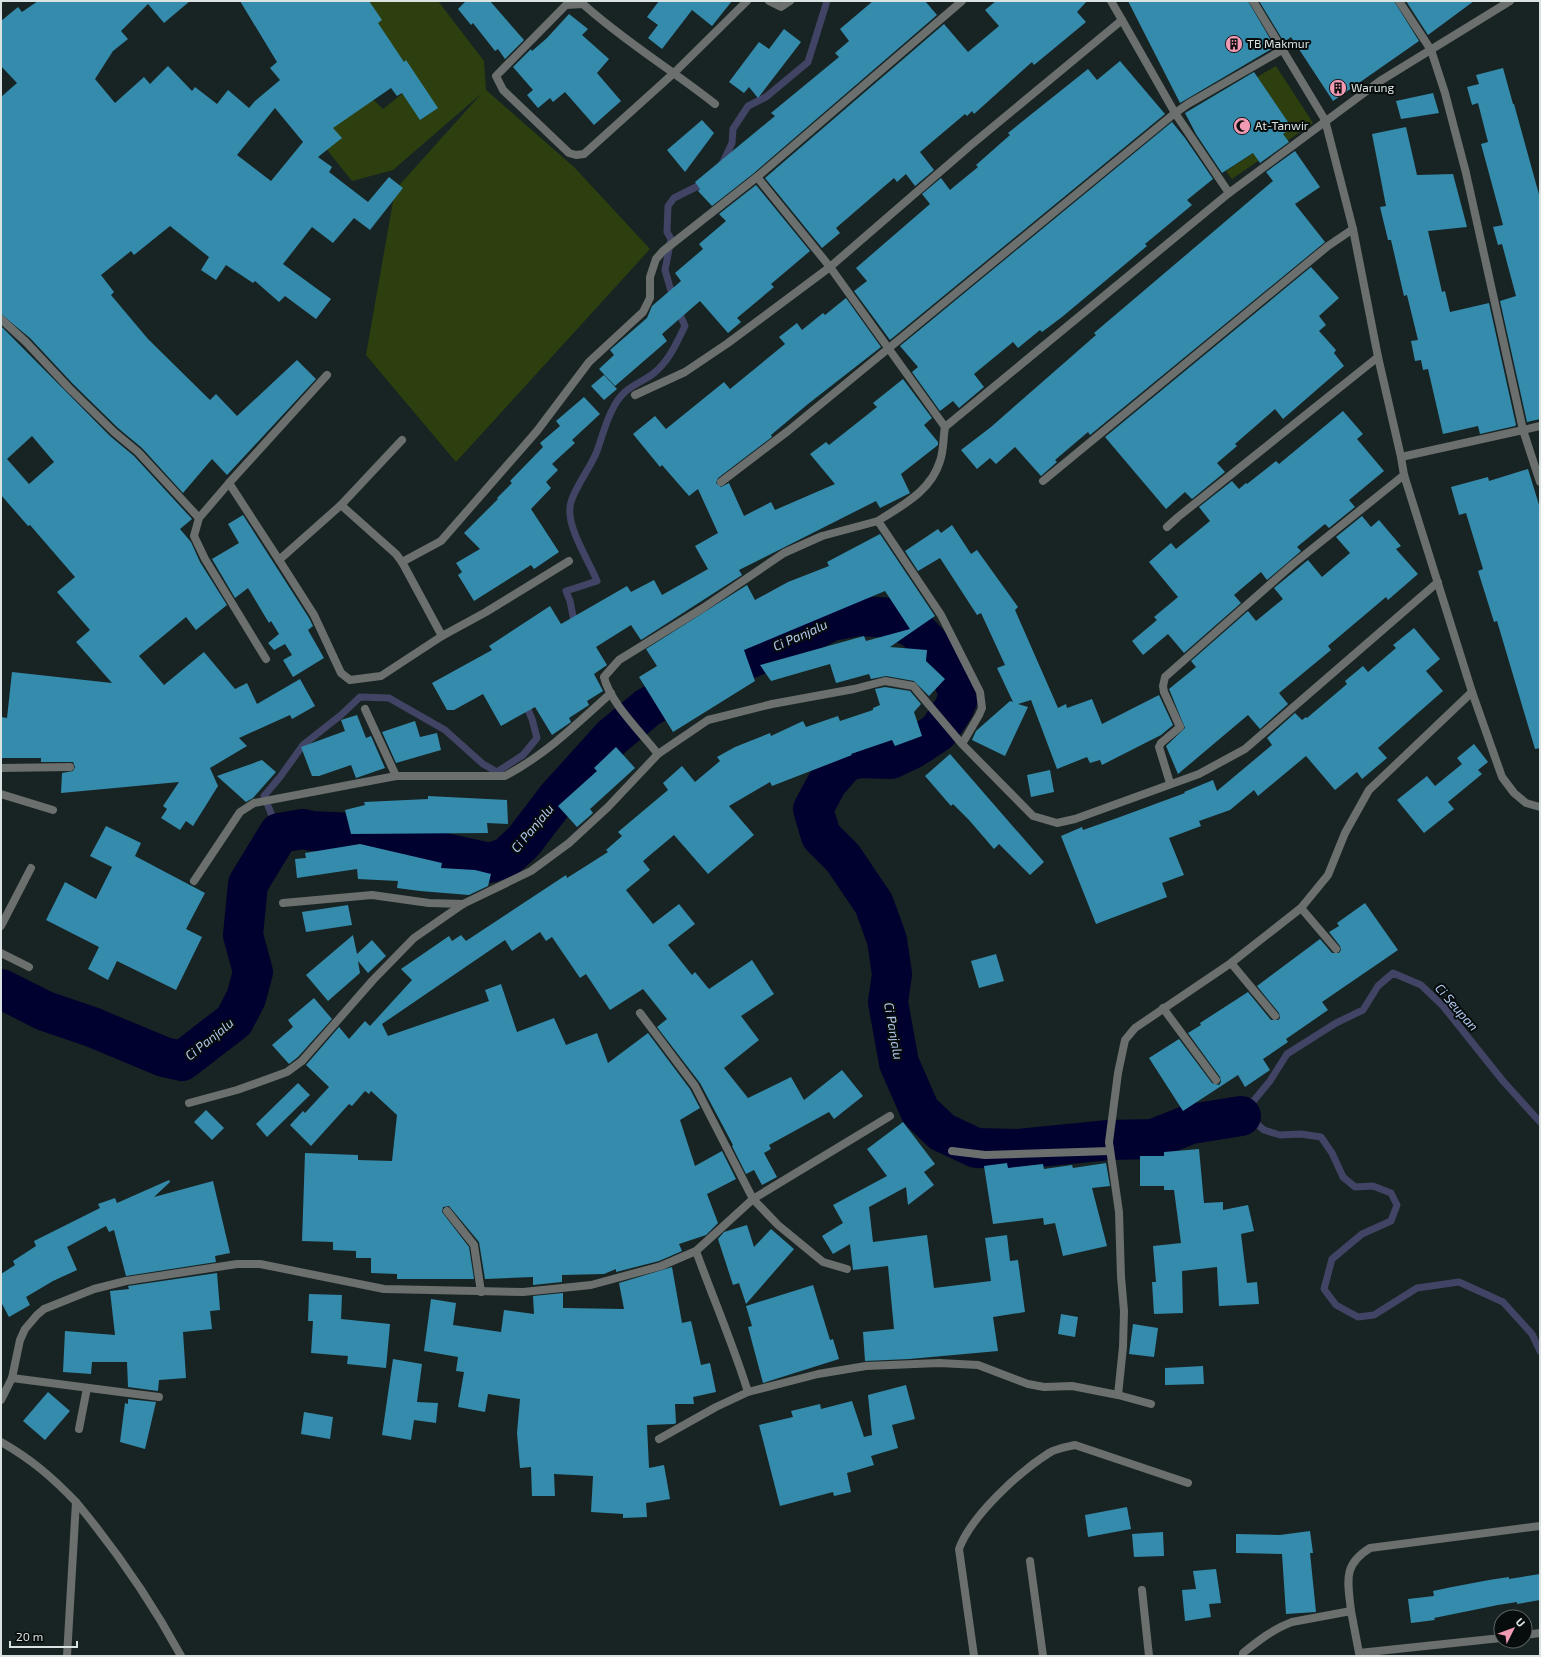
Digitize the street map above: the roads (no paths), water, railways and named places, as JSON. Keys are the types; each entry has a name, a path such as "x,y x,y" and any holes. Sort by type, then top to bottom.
{"street":[{"path":"715,104 675,72 600,19 583,4 566,5 496,76 503,90 514,102 570,153 576,155 584,154 675,72 747,1"},
{"path":"769,1 781,8 790,1"},
{"path":"402,562 441,541 537,431 589,362 642,312 650,298 650,277 656,259 757,177 962,1"},
{"path":"1111,1 1175,113 1229,193"},
{"path":"1253,1 1325,120 1354,229 1378,357 1404,475 1472,692 1502,777 1514,794 1526,803 1540,807"},
{"path":"1399,1 1431,50 1445,92 1466,173 1523,430 1540,482"},
{"path":"945,427 1229,193 1325,120 1380,81 1510,1"},
{"path":"635,395 685,372 728,343 830,267 971,144 1122,20"},
{"path":"721,482 788,431 1175,113 1282,50"},
{"path":"658,754 611,693 604,675 619,660 703,608 784,553 822,536 865,523 878,522 922,492 935,475 941,459 945,427 890,348 830,267 757,177"},
{"path":"1043,482 1328,246 1354,229"},
{"path":"1,319 26,342 69,388 143,456 199,518"},
{"path":"1167,527 1378,357"},
{"path":"266,659 205,559 194,536 199,518 327,375"},
{"path":"1401,457 1540,426"},
{"path":"279,560 341,505 402,440"},
{"path":"1170,783 1159,747 1161,743 1180,727 1164,692 1163,686 1165,677 1292,565 1404,475"},
{"path":"229,483 314,615 341,673 350,680 381,676 442,636 486,612 569,561"},
{"path":"341,505 396,554 402,562 442,636"},
{"path":"878,522 941,615 980,692 982,708 979,715 960,742"},
{"path":"189,1103 237,1090 287,1072 302,1061 373,980 414,938 463,904 531,870 569,843 608,807 658,754 708,720 772,704 854,689 885,680 913,686 960,742 1033,816 1056,823 1075,819 1170,783 1199,774 1245,750 1438,582"},
{"path":"1118,1395 1123,1348 1124,1311 1121,1277 1119,1212 1110,1146 1112,1114 1125,1040 1135,1028 1231,963 1301,908 1328,876 1344,833 1369,790 1472,692"},
{"path":"194,881 240,812 254,803 396,776 505,776 555,743 611,693"},
{"path":"365,709 396,776"},
{"path":"1,768 70,767"},
{"path":"1,794 53,810"},
{"path":"1,926 31,868"},
{"path":"283,903 372,894 430,903 463,904"},
{"path":"1301,908 1336,949"},
{"path":"1,953 29,967"},
{"path":"1231,963 1275,1016"},
{"path":"1163,1008 1216,1080"},
{"path":"640,1013 695,1086 753,1199 778,1225 823,1262 847,1269"},
{"path":"1,1400 12,1378 20,1340 25,1329 44,1309 94,1289 126,1281 237,1264 260,1264 384,1288 481,1292 523,1292 592,1285 661,1266 696,1251 753,1199 890,1116"},
{"path":"952,1152 985,1155 1110,1146"},
{"path":"447,1211 471,1240 476,1250 481,1292"},
{"path":"696,1251 732,1342 748,1392"},
{"path":"658,1439 716,1407 748,1392 818,1374 866,1366 940,1363 978,1365 1028,1384 1044,1387 1072,1386 1118,1395 1151,1404"},
{"path":"12,1378 158,1397"},
{"path":"79,1429 87,1388"},
{"path":"1,1442 31,1460 53,1478 76,1502 132,1576 181,1656"},
{"path":"974,1656 959,1549 964,1535 975,1521 1014,1480 1049,1453 1062,1447 1075,1445 1188,1483"},
{"path":"67,1656 76,1502"},
{"path":"1493,1639 1359,1655 1351,1611 1348,1576 1352,1564 1359,1555 1370,1548 1540,1526"},
{"path":"1030,1561 1043,1656"},
{"path":"1142,1590 1149,1656"},
{"path":"1242,1655 1265,1636 1282,1626 1292,1622 1351,1611"}],"waterway":[{"path":"722,164 732,143 733,129 748,106 766,97 808,62 827,1"},
{"path":"673,298 665,270 671,239 667,232 668,206 674,198 706,182"},
{"path":"575,626 570,601 566,591 597,581 574,532 571,521 571,502 597,451 613,408 628,389 650,376 659,368 668,358 675,346 685,326 678,310"},
{"name":"Ci Panjalu","path":"1,989 45,1011 92,1027 164,1057 182,1061 234,1021 246,998 253,972 243,935 248,884 279,833 303,829 312,831 354,833 490,863 507,857 524,841 556,799 612,737 647,708 684,686 793,640 831,621 858,616 894,618 915,629 936,651 951,674 959,695 954,708 938,732 912,749 891,759 860,758 845,762 827,783 813,809 821,836 843,858 874,904 887,940 892,974 888,1002 899,1063 920,1111 942,1132 976,1148 1018,1149 1109,1140 1153,1139 1191,1124 1241,1116"},
{"path":"279,833 264,796 303,745 341,715 360,697 389,698 445,730 483,764 497,772 523,755 537,738 532,719 525,703"},
{"name":"Ci Seupan","path":"1540,1122 1503,1081 1443,1006 1421,985 1393,973 1378,986 1363,1010 1336,1023 1287,1054 1270,1081 1241,1116 1252,1120 1264,1130 1280,1135 1301,1134 1321,1137 1332,1153 1343,1177 1355,1187 1373,1186 1391,1193 1397,1205 1391,1221 1362,1234 1332,1259 1324,1289 1336,1305 1358,1317 1374,1315 1417,1288 1459,1282 1503,1302 1532,1334 1540,1351"}],"place":[{"name":"TB Makmur","path":"1234,44"},
{"name":"Warung","path":"1338,88"},
{"name":"At-Tanwir","path":"1242,126"}]}
